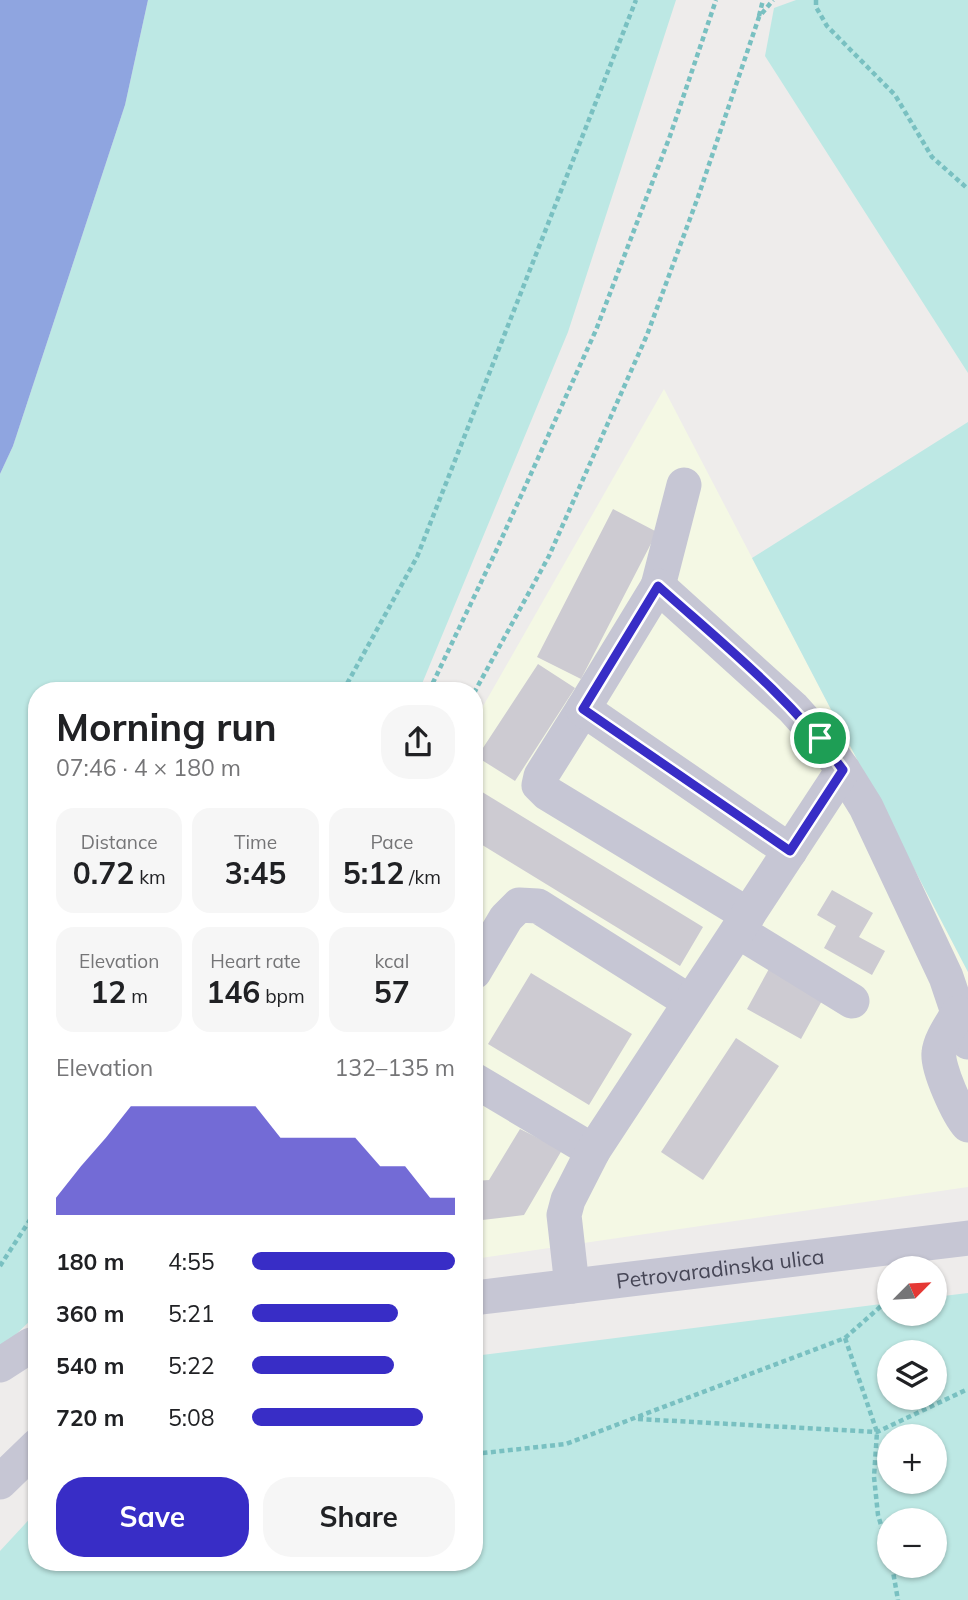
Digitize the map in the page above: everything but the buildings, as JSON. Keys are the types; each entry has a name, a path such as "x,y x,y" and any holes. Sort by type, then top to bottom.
{"street":[{"path":"684,485 658,586 541,776 539,785 547,793 743,923 852,1001"},
{"path":"658,586 793,708 820,738 866,807 946,977 963,1027 939,1053 940,1063 968,1125"},
{"path":"583,709 790,851"},
{"path":"572,1286 564,1215 568,1200 593,1151 843,770"},
{"path":"483,957 506,918 519,905 538,906 690,1002"},
{"path":"483,1085 593,1151"},
{"name":"Petrovaradinska ulica","path":"483,1297 968,1238"},
{"path":"0,1366 28,1347"},
{"path":"0,1482 28,1455"}],"path":[{"path":"348,682 417,557 636,0"},
{"path":"433,682 596,330 670,136 716,0"},
{"path":"480,682 549,556 646,335 698,197 763,0"},
{"path":"759,17 773,0"},
{"path":"816,0 816,6 827,26 895,95 932,157 968,189"},
{"path":"0,1266 28,1223"},
{"path":"483,1453 566,1444 845,1338 877,1309"},
{"path":"845,1338 877,1432 874,1477 877,1508"},
{"path":"894,1424 968,1389"},
{"path":"634,1418 877,1432"},
{"path":"894,1578 898,1600"}],"shaded area":[{"path":"148,0 676,0 568,332 423,682 28,682 28,1323 0,1350 0,474 13,446 125,105"},
{"path":"796,0 968,0 968,373 765,56 774,8"},
{"path":"664,389 968,972 968,1187 483,1258 483,706"},
{"path":"968,422 968,972 752,558"},
{"path":"968,1293 968,1600 0,1600 0,1551 28,1521 28,1571 483,1571 483,1355 877,1305 877,1326 947,1326 947,1296"}],"water":[{"path":"0,0 148,0 125,105 13,446 0,474"}],"route":[{"path":"658,586 793,708 820,738 843,770 790,851 583,709 658,586"}]}
